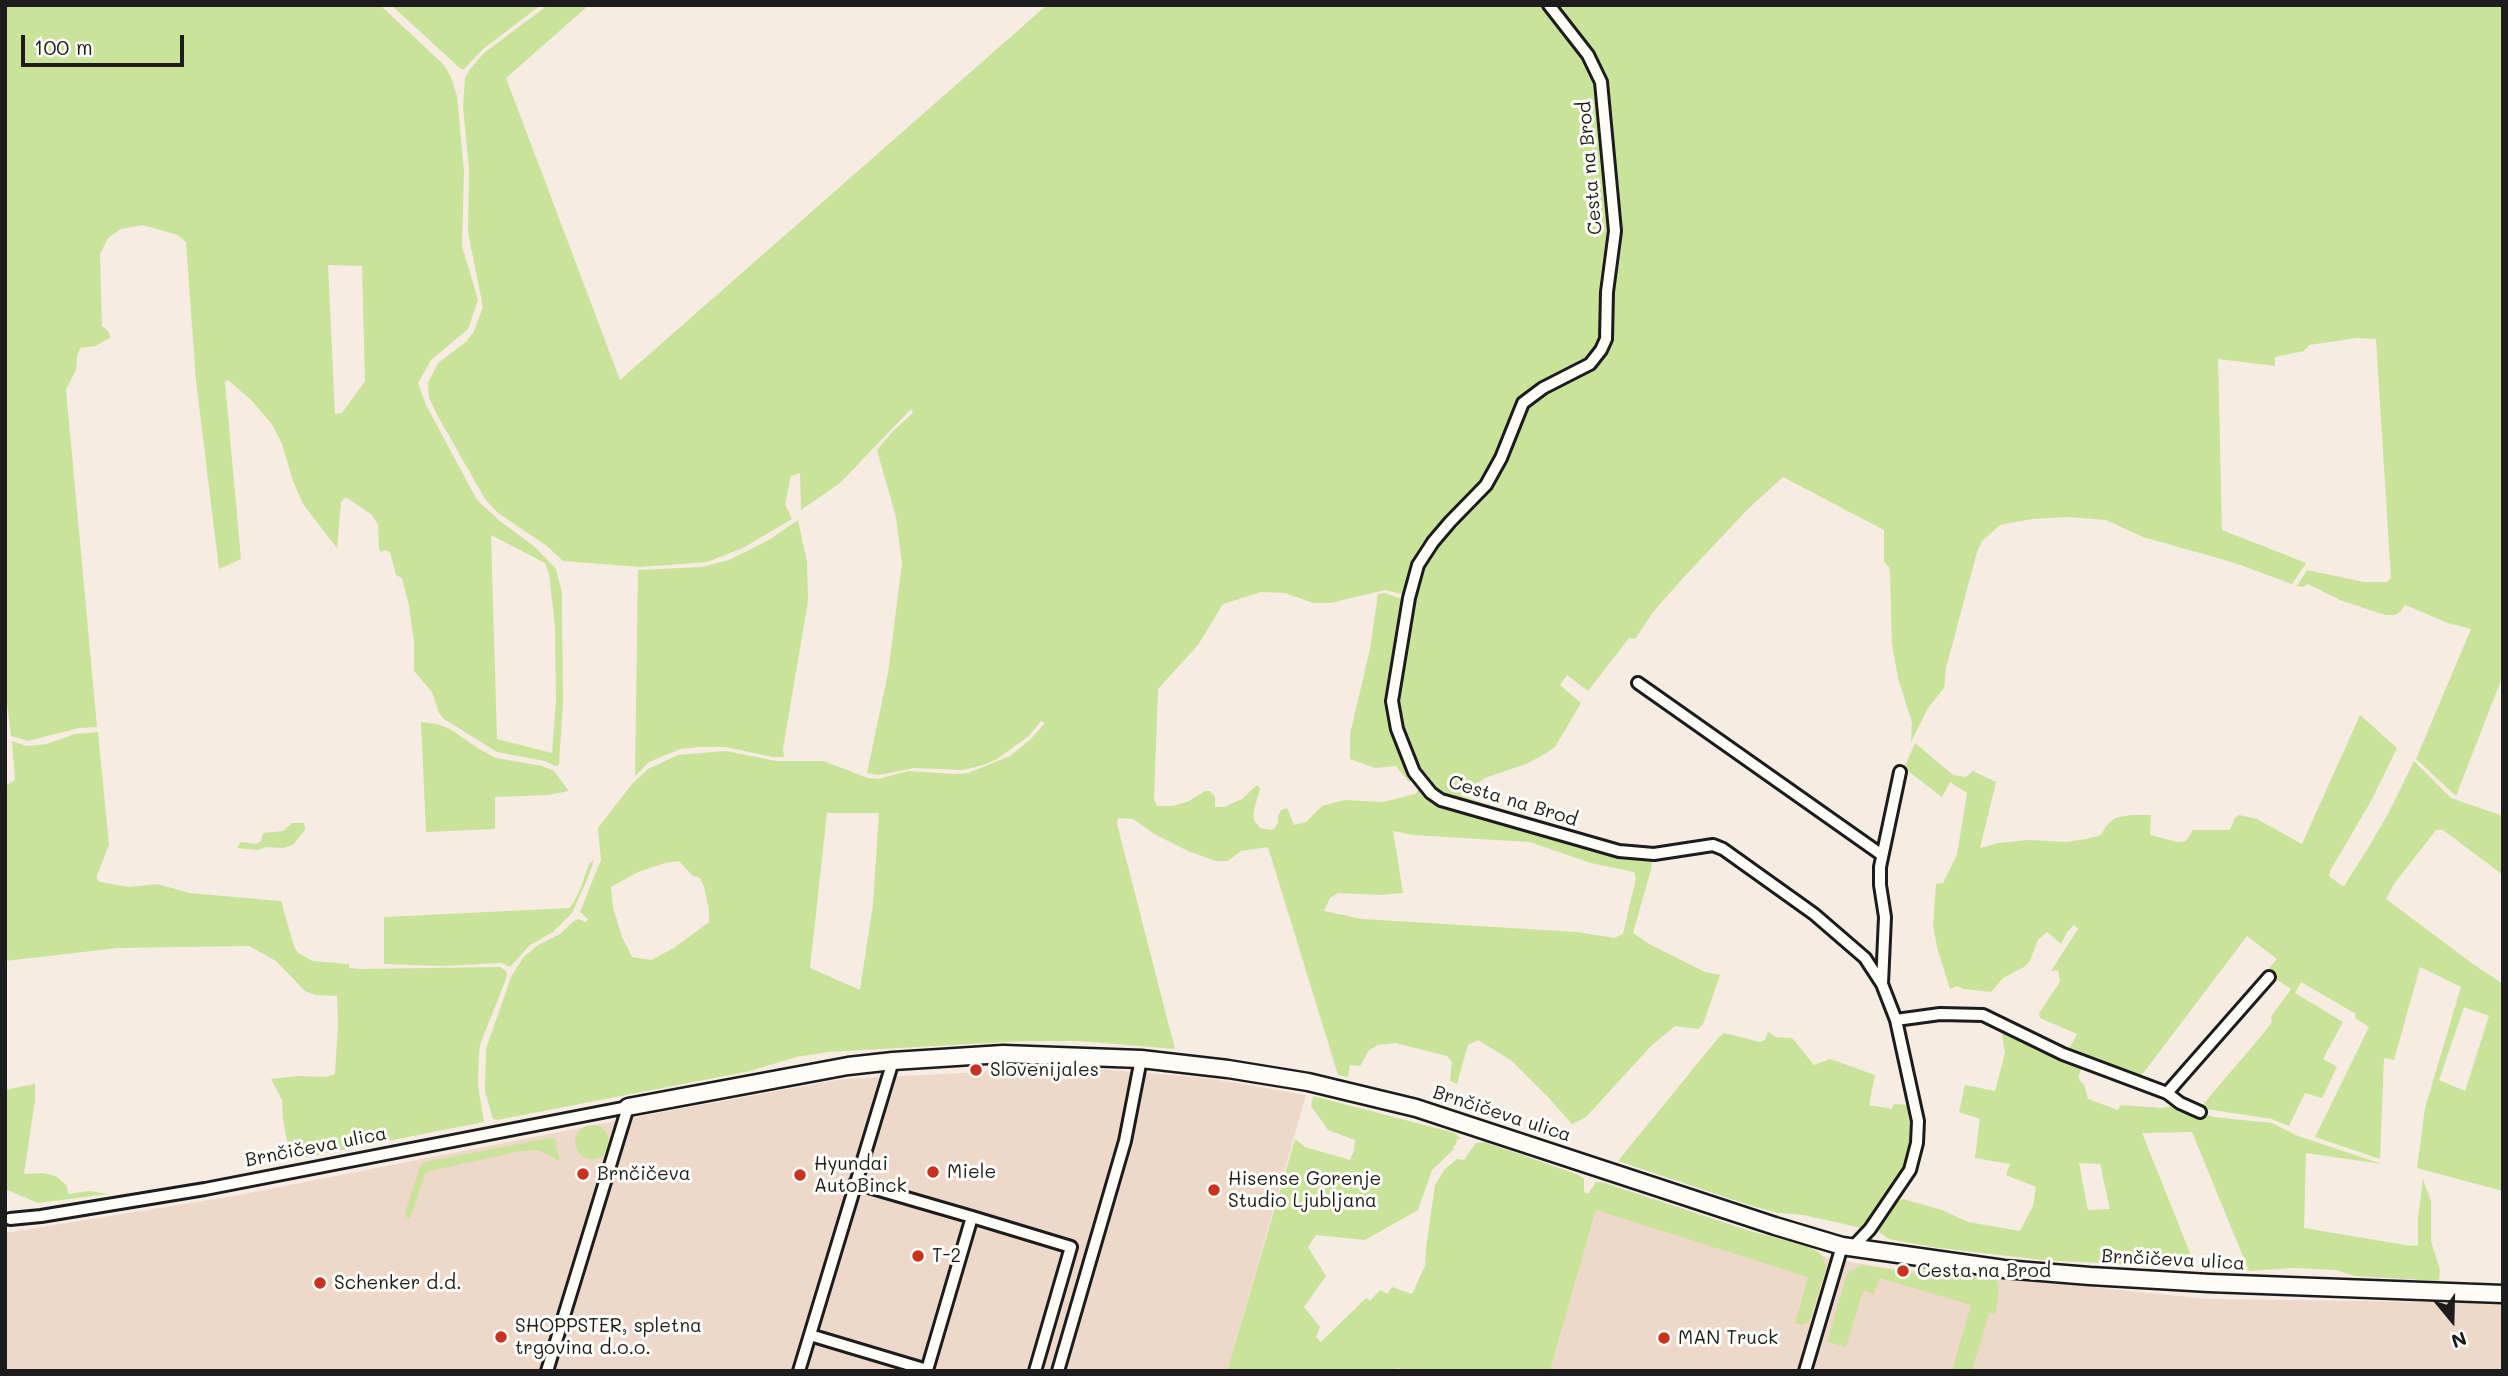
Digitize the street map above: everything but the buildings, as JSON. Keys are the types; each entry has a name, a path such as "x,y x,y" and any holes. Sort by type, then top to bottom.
{"street":[{"name":"Cesta na Brod","path":"1549,5 1588,55 1601,82 1615,231 1606,339 1590,364 1543,388 1523,403 1501,458 1486,485 1450,522 1418,565 1409,598 1392,701 1401,743 1414,772 1423,784 1431,793 1451,804 1619,850 1654,853 1713,845 1723,849 1814,914 1865,958 1882,984 1896,1020 1918,1121 1917,1143 1910,1170 1870,1229 1847,1246"},
{"path":"1638,683 1882,855"},
{"path":"1882,984 1885,932 1880,885 1882,855 1900,772"},
{"path":"2167,1093 2269,977"},
{"path":"1896,1020 1940,1014 1983,1015 2063,1054 2167,1093 2180,1103 2200,1112"},
{"name":"Brnčičeva ulica","path":"10,1219 205,1189 848,1066 1003,1054 1141,1059 1308,1082 1416,1108 1482,1128 1775,1226 1847,1246 2004,1269 2090,1276 2503,1294"},
{"path":"1058,1371 1125,1141 1141,1059"},
{"path":"799,1371 893,1061"},
{"path":"547,1371 628,1107"},
{"path":"855,1183 1071,1247 1035,1371"},
{"path":"810,1335 928,1370 972,1217"},
{"path":"1805,1371 1847,1246"}],"shaded area":[{"path":"1013,1066 1073,1067 1207,1078 1306,1095 1227,1371 5,1371 5,1233 234,1196 843,1079 981,1072"},
{"path":"1596,1210 1862,1264 1909,1271 1923,1270 2209,1299 2503,1303 2503,1371 1550,1371"}],"green space":[{"path":"5,5 380,5 444,65 457,96 464,171 462,246 478,300 468,329 431,360 418,383 426,405 477,500 535,547 556,569 562,593 563,702 559,765 497,752 444,719 439,713 432,692 414,671 414,641 402,578 396,575 390,552 381,552 379,549 378,525 372,515 346,497 341,502 337,548 303,504 272,424 251,400 228,380 225,382 241,559 219,569 196,381 186,242 178,235 143,225 121,229 108,238 100,254 102,326 109,332 110,338 95,346 80,348 76,370 66,390 97,727 79,728 28,741 11,736 5,687","holes":["328,265 362,266 365,381 342,413 335,414","491,535 545,563 549,573 555,626 556,701 552,753 497,739"]},
{"path":"391,5 541,5 461,69"},
{"path":"548,5 589,5 506,78 620,380 1047,5 1543,5 1550,17 1585,55 1596,79 1603,167 1609,194 1612,230 1603,337 1590,359 1544,382 1525,394 1518,403 1499,453 1483,483 1446,520 1405,595 1385,590 1330,603 1313,603 1285,593 1261,592 1223,604 1198,645 1158,689 1154,800 1157,806 1173,806 1210,791 1215,797 1215,807 1224,807 1242,799 1257,785 1260,788 1253,814 1255,822 1260,828 1270,830 1278,823 1281,810 1287,808 1294,825 1306,822 1322,806 1344,800 1383,802 1415,794 1420,788 1426,794 1583,847 1651,859 1652,866 1633,933 1705,972 1720,975 1703,1024 1698,1029 1675,1026 1651,1046 1586,1117 1572,1124 1512,1061 1478,1040 1468,1045 1457,1084 1450,1081 1452,1062 1447,1056 1396,1043 1378,1045 1369,1050 1360,1066 1350,1065 1348,1077 1338,1075 1268,847 1241,851 1228,861 1216,861 1156,835 1133,819 1118,818 1117,824 1175,1049 1079,1041 1025,1041 828,1052 796,1057 750,1071 493,1119 485,1091 486,1049 511,977 523,958 538,945 560,934 574,921 578,919 586,922 588,919 580,912 601,860 598,828 632,784 648,769 678,755 726,751 776,761 823,761 868,778 879,779 908,771 968,773 1010,756 1045,723 1041,721 1029,736 997,759 983,765 963,770 914,768 879,775 867,773 888,673 902,563 896,517 877,450 913,413 911,409 840,483 801,510 800,473 791,476 785,504 792,519 743,548 707,562 640,567 563,561 547,546 498,513 485,499 436,413 429,397 428,383 438,363 466,342 474,331 483,307 468,232 469,169 463,107 465,78 484,53","holes":["827,813 879,813 873,904 860,990 810,968","1393,831 1413,835 1530,842 1591,863 1634,872 1636,878 1623,934 1614,938 1577,932 1362,919 1324,911 1330,898 1338,893 1403,893","679,861 692,875 700,878 709,910 709,922 674,948 651,960 632,957 622,937 613,907 611,887 638,872"]},
{"path":"1555,5 2503,5 2503,675 2456,796 2416,759 2471,629 2448,623 2405,605 2395,615 2385,615 2340,600 2308,584 2297,586 2307,570 2364,582 2387,582 2391,578 2376,339 2357,338 2309,345 2304,351 2275,357 2275,366 2218,359 2222,530 2306,563 2292,584 2235,563 2143,537 2106,520 2067,517 2032,519 2000,525 1982,541 1977,552 1946,668 1944,688 1928,708 1911,742 1912,723 1898,678 1892,644 1890,574 1889,567 1884,562 1884,530 1783,477 1748,509 1683,578 1653,612 1635,639 1629,638 1588,691 1567,675 1560,685 1581,703 1555,747 1526,764 1485,778 1460,795 1528,819 1437,794 1421,777 1400,733 1396,698 1419,574 1425,561 1448,530 1493,484 1502,469 1523,410 1540,393 1585,373 1596,363 1611,338 1613,327 1617,254 1606,89"},
{"path":"798,520 807,562 808,601 783,749 784,757 726,747 681,749 648,763 635,776 638,570 701,567 729,560 769,540"},
{"path":"1385,593 1404,600 1388,696 1415,779 1409,782 1396,766 1375,768 1350,759 1350,734 1370,649 1378,594"},
{"path":"2360,715 2397,748 2371,801 2330,871 2329,876 2341,885 2344,886 2367,850 2414,761 2451,798 2503,816 2503,875 2443,830 2436,830 2394,884 2386,899 2503,984 2503,1191 2417,1168 2425,1108 2461,987 2420,967 2394,1060 2384,1058 2380,1159 2315,1137 2369,1027 2355,1018 2356,1014 2301,982 2295,993 2343,1022 2323,1059 2337,1067 2322,1098 2305,1093 2289,1126 2272,1119 2200,1108 2272,1022 2271,1017 2291,989 2273,977 2276,973 2269,968 2277,959 2247,936 2138,1080 2067,1053 2077,1034 2040,1018 2039,1013 2060,982 2058,970 2051,971 2078,929 2074,925 2061,944 2047,932 2038,940 2030,961 2003,978 1991,992 1957,986 1950,989 1933,926 1936,884 1943,883 1957,855 1967,793 1950,782 1942,797 1904,768 1915,743 1953,775 1966,777 1973,771 1996,782 1980,848 2029,840 2065,842 2087,839 2101,835 2115,818 2131,815 2151,815 2150,835 2178,842 2186,841 2193,830 2230,830 2239,815 2257,819 2302,844","holes":["2464,1007 2489,1016 2465,1091 2439,1080"]},
{"path":"421,722 450,729 496,758 542,766 554,771 569,791 548,795 495,797 495,829 426,832"},
{"path":"98,732 109,845 96,878 100,882 129,887 158,884 189,893 281,901 294,946 298,953 313,961 349,964 349,968 362,969 500,967 505,970 506,979 479,1052 478,1086 484,1122 291,1160 282,1100 271,1079 325,1077 335,1074 337,996 316,995 305,991 276,961 249,946 118,948 5,961 5,786 15,780 12,741 26,746 47,744 75,734"},
{"path":"292,823 304,823 305,830 293,845 258,850 237,848 241,842 256,844 261,841 263,833 283,831"},
{"path":"594,860 572,913 553,932 530,945 510,967 502,963 442,966 384,964 384,917 570,908 589,864"},
{"path":"2007,1030 2082,1066 2078,1078 2084,1085 2088,1099 2118,1110 2121,1105 2162,1108 2178,1105 2213,1117 2272,1123 2298,1136 2382,1164 2306,1153 2304,1228 2418,1245 2418,1217 2423,1179 2431,1201 2431,1241 2440,1270 2439,1281 2354,1276 2336,1270 2293,1268 2249,1271 2192,1132 2142,1133 2196,1268 2042,1260 1889,1239 1879,1232 1881,1221 1895,1203 1903,1199 1942,1210 1968,1222 2020,1231 2033,1206 2036,1187 2006,1175 2010,1164 1975,1158 1980,1119 1959,1112 1965,1085 1995,1091 2005,1053 2002,1035","holes":["2079,1163 2100,1164 2110,1209 2088,1210"]},
{"path":"1768,1031 1775,1037 1792,1038 1814,1065 1830,1059 1875,1075 1869,1105 1892,1109 1894,1104 1910,1105 1914,1122 1909,1159 1882,1204 1862,1228 1803,1215 1778,1213 1618,1161 1719,1037 1724,1033 1760,1042 1765,1040"},
{"path":"35,1084 24,1174 42,1173 56,1176 66,1185 69,1194 89,1191 108,1194 38,1203 5,1189 5,1090"},
{"path":"1313,1096 1455,1133 1461,1139 1457,1139 1454,1149 1432,1170 1418,1210 1365,1240 1316,1235 1308,1247 1326,1276 1304,1307 1320,1327 1316,1337 1321,1342 1366,1298 1370,1301 1380,1290 1387,1294 1392,1287 1412,1294 1425,1266 1435,1185 1445,1169 1457,1159 1464,1160 1476,1143 1485,1142 1579,1175 1584,1179 1584,1192 1588,1194 1596,1182 1602,1182 1750,1231 1809,1246 1821,1254 1826,1268 1809,1322 1803,1325 1795,1323 1808,1277 1596,1210 1550,1371 1408,1371 1397,1368 1395,1371 1227,1371 1295,1139 1305,1147 1350,1160 1354,1151 1355,1140 1328,1130 1311,1106"},
{"path":"592,1125 604,1130 609,1142 604,1154 592,1159 580,1154 575,1142 580,1130"},
{"path":"555,1139 560,1161 539,1150 521,1151 429,1171 425,1174 410,1219 406,1217 420,1167 425,1162"},
{"path":"1862,1265 1900,1271 1900,1274 1906,1275 1923,1271 1996,1280 1999,1286 1996,1313 1989,1314 1972,1371 1952,1371 1971,1305 1880,1278 1874,1294 1863,1291 1846,1347 1827,1342 1847,1273"}],"place":[{"name":"Slovenijales","path":"976,1070"},
{"name":"Miele","path":"933,1172"},
{"name":"Brnčičeva","path":"583,1174"},
{"name":"Hyundai AutoBinck","path":"800,1175"},
{"name":"Hisense Gorenje Studio Ljubljana","path":"1214,1190"},
{"name":"T-2","path":"918,1256"},
{"name":"Cesta na Brod","path":"1903,1271"},
{"name":"Schenker d.d.","path":"320,1283"},
{"name":"SHOPPSTER, spletna trgovina d.o.o.","path":"501,1337"},
{"name":"MAN Truck","path":"1664,1338"}]}
